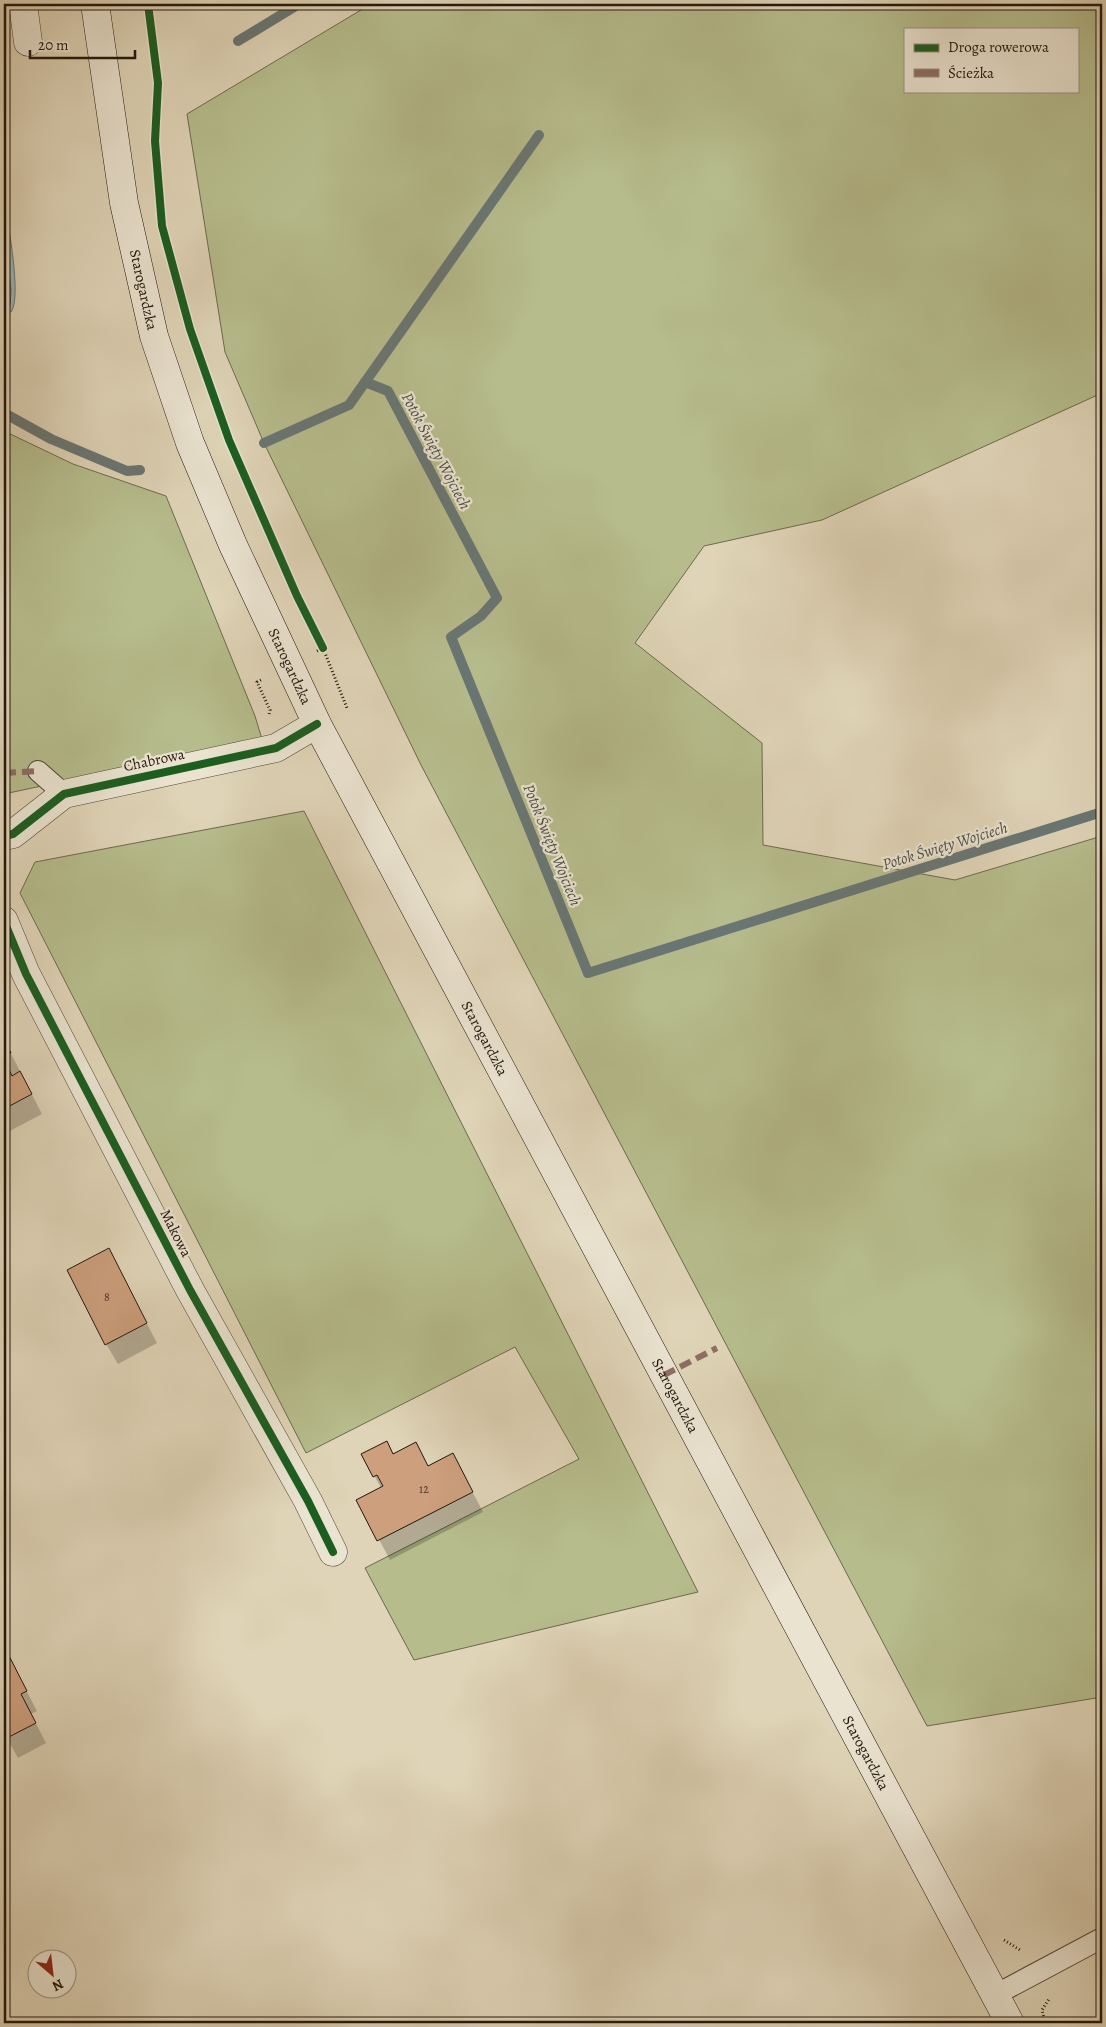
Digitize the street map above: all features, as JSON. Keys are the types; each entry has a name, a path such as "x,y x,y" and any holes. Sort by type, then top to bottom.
{"main road":[{"path":"23,4 28,42"},
{"name":"Starogardzka","path":"95,4 124,204 154,336 190,443 233,545 317,724 1010,2023"},
{"name":"Chabrowa","path":"4,836 14,834 64,794 276,748 317,724"},
{"name":"Makowa","path":"4,921 26,974 190,1290 308,1501 333,1552"}],"lane":[{"path":"38,770 64,794"},
{"path":"996,1995 1102,1938"}],"green space":[{"path":"371,4 1102,4 1102,393 822,520 704,546 635,643 762,743 763,845 955,880 1102,836 1102,1697 927,1726 421,765 264,443 225,352 187,114"},
{"path":"4,431 73,464 166,496 255,716 262,739 4,794"},
{"path":"304,811 698,1592 414,1660 365,1568 579,1459 515,1347 306,1453 20,893 35,862"}],"water":[{"path":"4,202 13,259 15,292 11,312 4,313"}],"building":[{"path":"4,1039 11,1053 4,1056"},
{"path":"4,1059 12,1076 20,1071 32,1094 4,1109"},
{"path":"109,1248 147,1323 105,1345 67,1270"},
{"path":"387,1441 393,1454 416,1442 428,1466 453,1453 473,1492 377,1541 356,1500 383,1486 377,1475 373,1477 361,1454"},
{"path":"4,1646 27,1691 21,1694 36,1723 5,1739 4,1736"}],"waterway":[{"path":"238,41 299,4"},
{"path":"264,443 349,405 539,135"},
{"name":"Potok Święty Wojciech","path":"365,382 388,391 497,598 481,616 451,637 588,973 1102,812"},
{"name":"Potok Święty Wojciech","path":"4,413 51,439 127,471 140,470"}],"marked path":[{"path":"4,773 38,771"},
{"path":"664,1375 717,1348"}],"cycle path":[{"path":"148,4 158,83 155,141 162,226 190,329 229,440 297,596 323,648"},
{"path":"4,836 13,834 64,794 276,748 317,724"},
{"path":"4,921 26,974 190,1290 308,1501 333,1552"}]}
